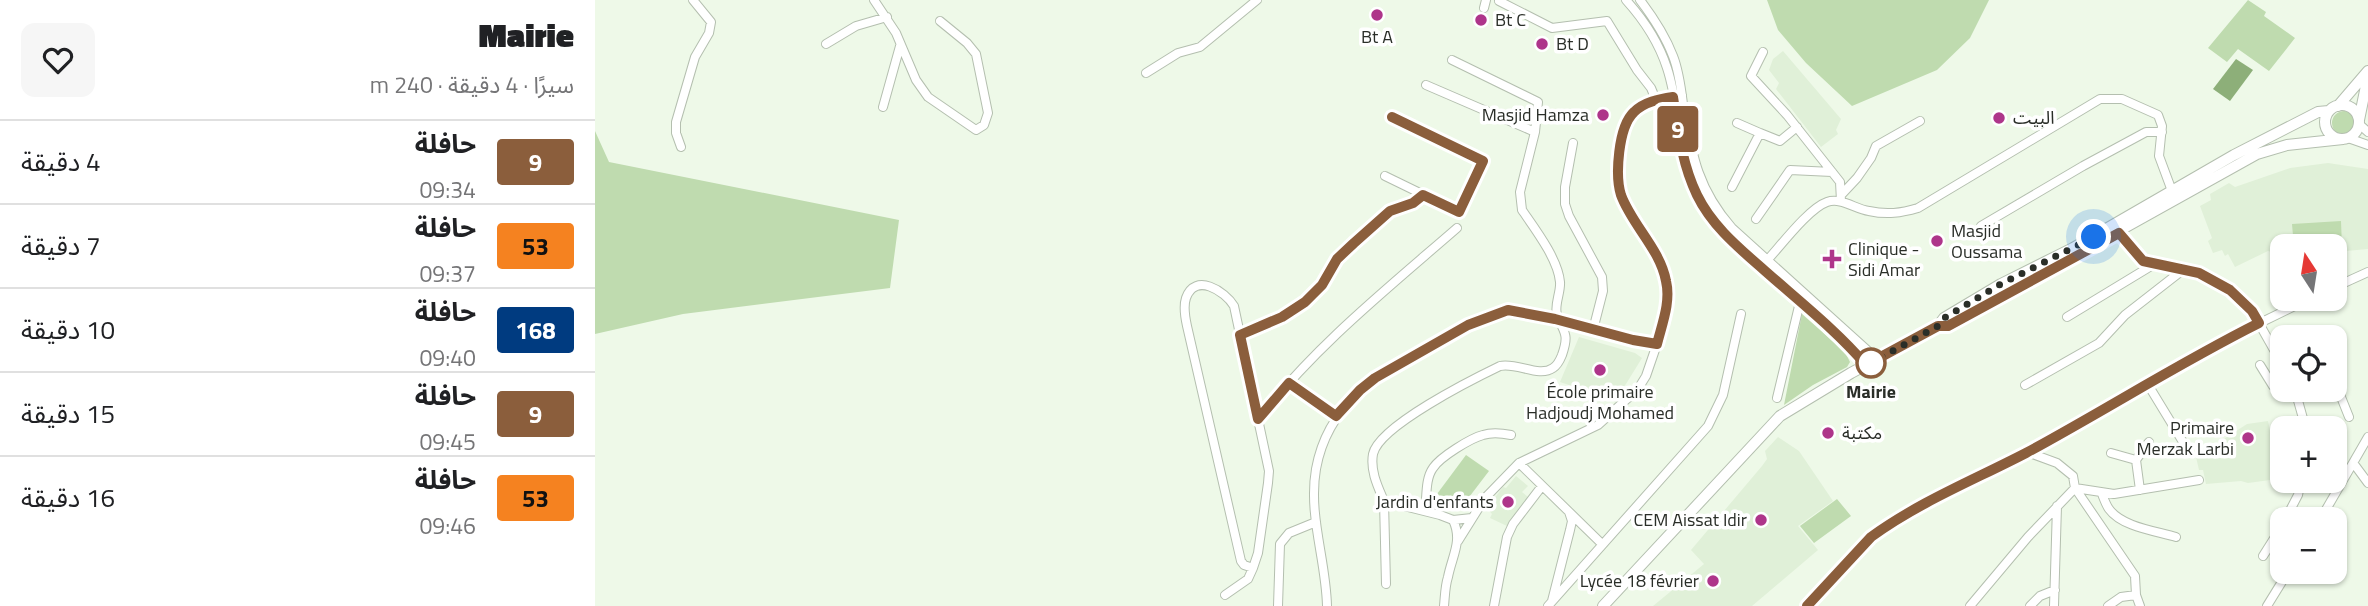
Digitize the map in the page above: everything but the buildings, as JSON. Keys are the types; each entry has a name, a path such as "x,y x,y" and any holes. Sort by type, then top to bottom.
{"street":[{"path":"681,147 676,133 676,122 695,57 709,33 711,22 693,0"},
{"path":"874,0 896,33 916,80 928,97 976,130 981,128 988,113 976,54 967,43 940,22"},
{"path":"1146,73 1178,53 1199,47 1257,0"},
{"path":"1498,0 1539,25 1552,28 1607,21 1656,100"},
{"path":"1626,0 1645,23 1661,52 1706,192 1732,228 1877,359"},
{"path":"1640,0 1662,31 1679,75 1677,96 1682,149 1697,196 1723,233 1853,349 1866,365"},
{"path":"826,44 856,26 887,17"},
{"path":"883,107 900,46"},
{"path":"1763,52 1751,76 1797,127 1840,182 1841,197"},
{"path":"1386,584 1384,501 1373,474 1373,451 1387,433 1432,403 1500,366 1511,364 1539,371 1554,368 1559,363 1566,340 1556,312 1560,280 1556,267 1522,210 1520,202 1535,132 1538,102 1452,60"},
{"path":"2368,73 2326,116 2326,127 2332,135 2368,145"},
{"path":"1603,606 1780,416 1866,365 1938,326 1948,326 2116,229 2257,154 2287,145 2345,138 2357,130 2368,73"},
{"path":"1426,85 1535,132"},
{"path":"1444,606 1447,578 1458,541 1485,498 1519,463 1598,425 1621,406 1646,376 1668,297 1666,279 1622,196 1618,168 1623,133 1632,113 1656,100 1677,96"},
{"path":"1841,197 1858,209 1887,214 1918,208 2100,99 2122,99 2158,115 2162,126 2159,156 2172,191"},
{"path":"2116,229 2172,191 2234,155 2318,112 2344,105 2354,110 2359,124 2368,132"},
{"path":"1385,176 1459,212 1483,161 1392,117"},
{"path":"1761,267 1814,209 1841,197 1871,158 1876,146 1920,121"},
{"path":"1737,123 1780,141 1797,127"},
{"path":"1981,226 2146,132 2162,132"},
{"path":"1732,187 1760,133"},
{"path":"1573,143 1565,187 1565,204 1602,277 1603,292 1593,330"},
{"path":"1756,219 1790,170 1832,172"},
{"path":"1240,335 1282,317 1305,302 1322,285 1337,259 1354,243 1390,211 1413,203 1423,195"},
{"path":"1258,419 1289,383 1372,302 1457,228"},
{"path":"2116,229 2143,261 2199,273 2230,290 2252,311 2270,343"},
{"path":"2067,317 2156,263"},
{"path":"2025,385 2099,343 2125,315 2184,269"},
{"path":"2347,281 2368,271"},
{"path":"1225,595 1248,579 1253,568 1258,553 1269,471 1234,306 1229,298 1211,286 1200,285 1192,288 1185,300 1187,326 1241,561 1253,568"},
{"path":"1777,398 1800,302"},
{"path":"1327,606 1313,495 1316,468 1325,435 1336,416 1375,378 1468,325 1508,310 1657,344"},
{"path":"1807,606 1871,537 1882,529 1926,502 2027,452 2147,383 2282,312"},
{"path":"1550,604 1708,426 1723,395 1741,314"},
{"path":"2260,365 2270,381"},
{"path":"1289,383 1336,416"},
{"path":"2147,383 2186,447"},
{"path":"2343,402 2349,416"},
{"path":"1425,511 1429,478 1439,462 1484,434 1511,435"},
{"path":"2328,507 2368,438"},
{"path":"2140,490 2136,460 2149,442"},
{"path":"2027,452 2057,463 2073,476 2075,488 2135,576 2140,606"},
{"path":"2111,453 2136,460"},
{"path":"1519,463 1602,544"},
{"path":"2354,464 2368,482"},
{"path":"2075,488 2114,494 2199,480"},
{"path":"1494,606 1507,537 1542,486"},
{"path":"1970,606 2075,488"},
{"path":"2102,494 2108,509 2126,522 2176,537"},
{"path":"1384,501 1453,520 1472,518"},
{"path":"2054,606 2057,506"},
{"path":"1550,604 1572,521 1569,512"},
{"path":"1453,520 1458,531 1458,541"},
{"path":"1278,606 1280,544 1289,533 1316,522"},
{"path":"2263,556 2270,545"},
{"path":"2267,606 2281,584"},
{"path":"2029,606 2040,596 2055,590"},
{"path":"2108,606 2121,597 2136,594"}],"shaded area":[{"path":"1767,0 1989,0 1970,38 1937,70 1852,106 1806,63 1778,30"},
{"path":"2248,0 2266,12 2264,16 2295,38 2269,71 2238,49 2227,62 2208,48"},
{"path":"1783,51 1841,119 1836,130 1838,134 1821,147 1776,89 1779,83 1769,70 1773,59"},
{"path":"2236,59 2253,70 2230,101 2213,89"},
{"path":"2344,111 2352,115 2356,123 2352,131 2344,135 2336,131 2332,123 2336,115"},
{"path":"595,131 609,162 899,220 890,288 683,314 595,334"},
{"path":"2328,163 2368,169 2368,249 2347,251 2347,234 2270,234 2270,252 2235,267 2228,254 2225,256 2222,250 2213,253 2208,241 2212,238 2200,206 2211,200 2210,194 2229,183 2235,187 2290,168"},
{"path":"2341,221 2342,234 2293,234 2292,224"},
{"path":"1802,314 1845,352 1850,362 1847,367 1813,385 1784,405"},
{"name":"École primaire Hadjoudj Mohamed","path":"1579,337 1635,353 1642,358 1613,400 1560,382"},
{"name":"Primaire Merzak Larbi","path":"2268,421 2270,480 2206,484 2196,457 2247,424"},
{"name":"CEM Aissat Idir","path":"1778,437 1799,451 1833,501 1798,526 1818,550 1752,606 1653,606 1704,564 1691,550 1762,466 1767,459 1765,451"},
{"path":"1466,455 1489,471 1460,509 1437,494"},
{"name":"Jardin d'enfants","path":"1516,476 1528,486 1522,492 1528,497 1507,526 1490,518 1492,514 1487,508 1503,487 1506,488"},
{"path":"1837,499 1851,516 1814,543 1800,526"}],"bus line":[{"name":"9","path":"1392,117 1483,161 1459,212 1423,195 1413,203 1397,207 1337,259 1322,285 1305,302 1282,317 1240,335 1258,419 1289,383 1336,416 1375,378 1468,325 1508,310 1657,344 1668,297 1666,279 1622,196 1618,168 1623,133 1632,113 1649,102 1673,97 1682,149 1691,180 1711,219 1723,233 1853,349 1866,365 1938,326 1948,326 2119,233 2143,261 2199,273 2230,290 2252,311 2259,323 2027,452 1936,497 1882,529 1871,537 1807,606"}],"place":[{"name":"Bt A","path":"1377,15"},
{"name":"Bt C","path":"1481,20"},
{"name":"Bt D","path":"1542,44"},
{"name":"Masjid Hamza","path":"1603,115"},
{"name":"البيت","path":"1999,118"},
{"name":"Masjid Oussama","path":"1937,241"},
{"name":"Clinique - Sidi Amar","path":"1832,259"},
{"name":"Mairie","path":"1871,363"},
{"name":"École primaire Hadjoudj Mohamed","path":"1600,370"},
{"name":"مكتبة","path":"1828,433"},
{"name":"Primaire Merzak Larbi","path":"2248,438"},
{"name":"Jardin d'enfants","path":"1508,502"},
{"name":"CEM Aissat Idir","path":"1761,520"},
{"name":"Lycée 18 février","path":"1713,581"}],"route":[{"path":"1871,363 1938,326 1944,318 2001,284 2094,237"}]}
